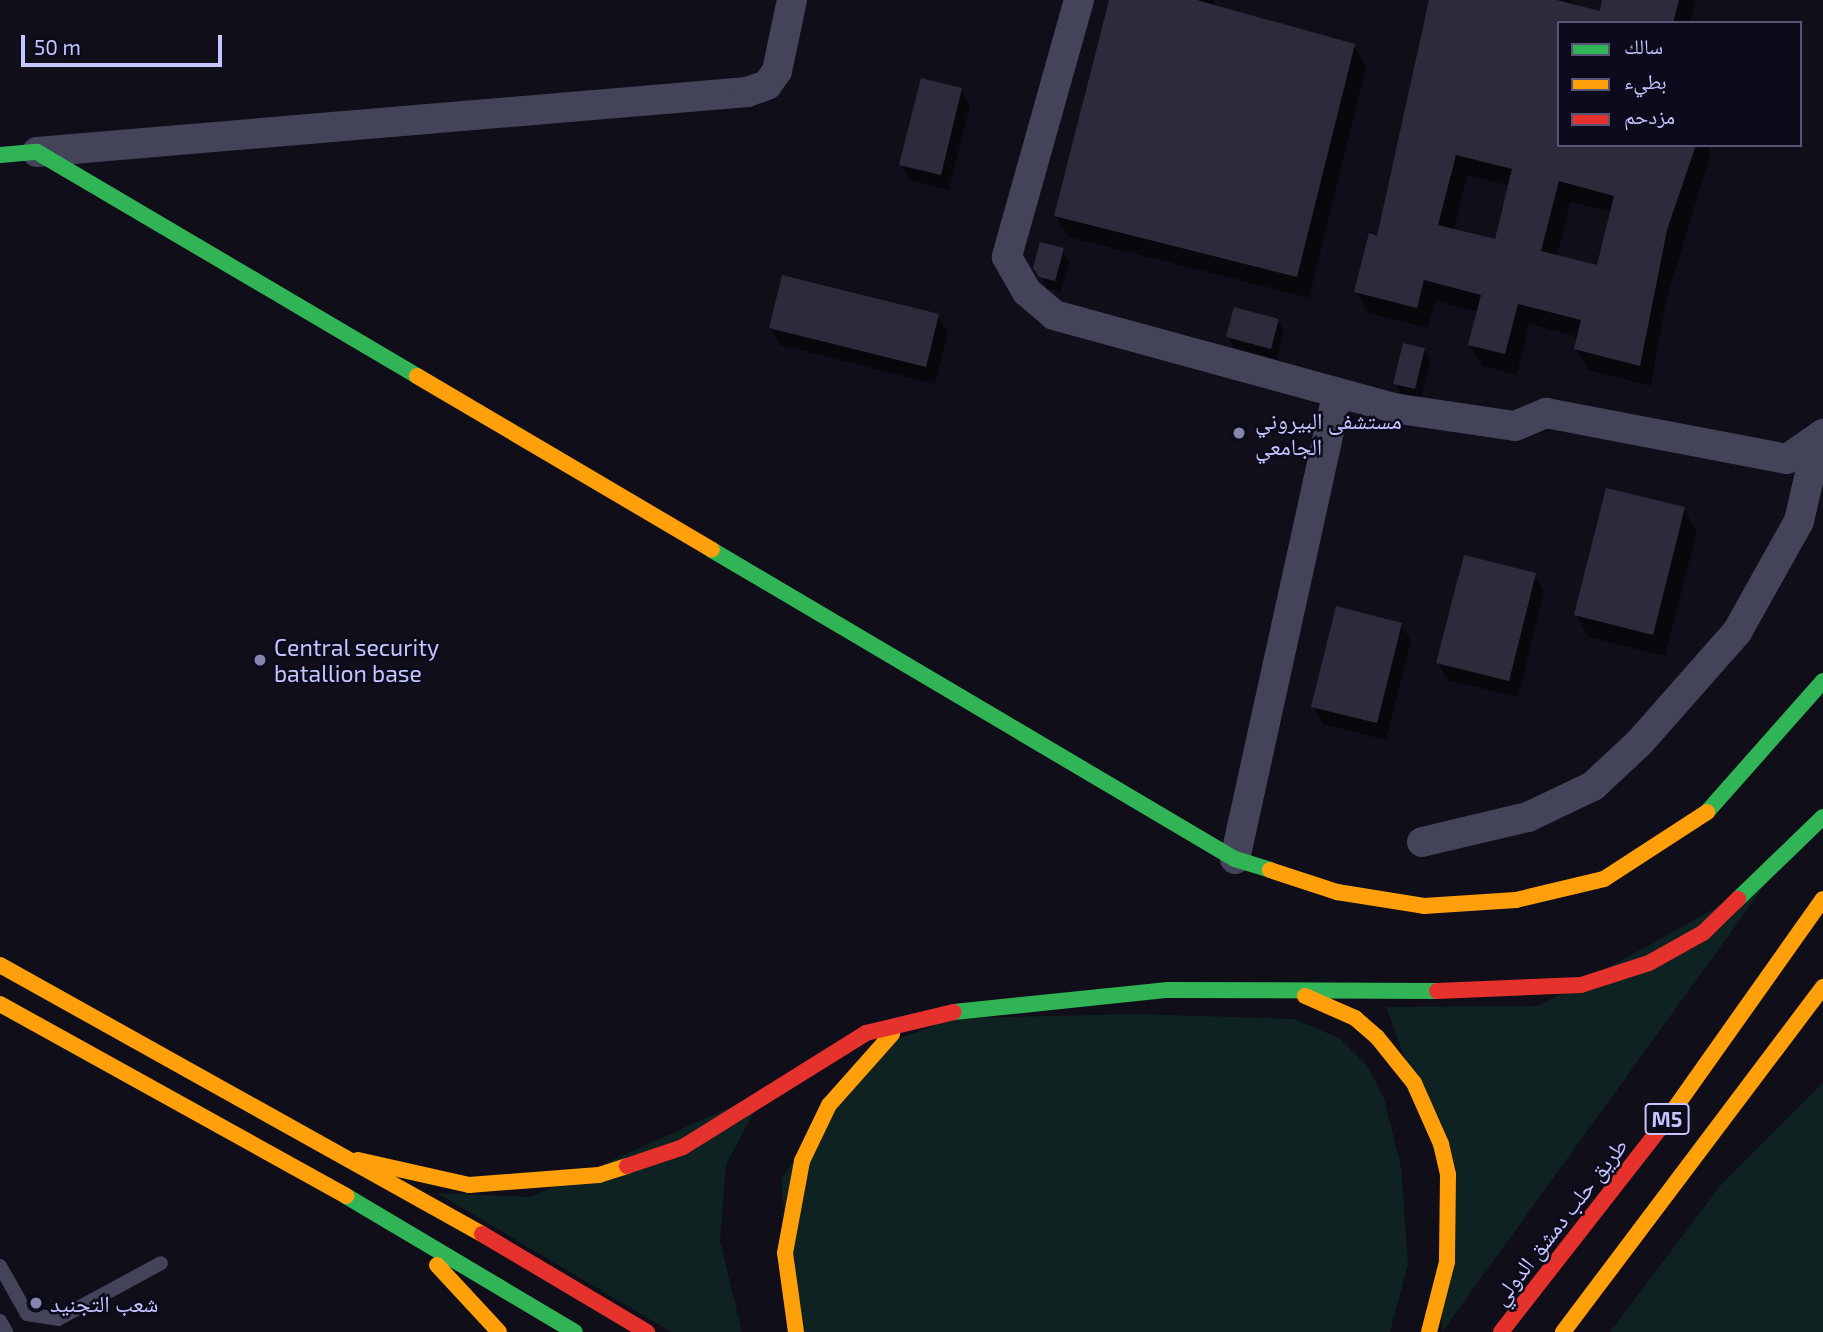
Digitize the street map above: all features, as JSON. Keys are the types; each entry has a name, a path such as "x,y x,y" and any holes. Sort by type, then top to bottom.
{"main road":[{"path":"0,155 37,152 1235,859 1337,892 1424,906 1516,900 1604,879 1699,821 1823,681"},
{"path":"358,1160 502,1186 619,1170 683,1147 814,1061 866,1033 916,1016 1104,993 1546,990 1616,976 1703,933 1823,817"},
{"name":"طريق حلب دمشق الدولي","path":"1501,1332 1654,1138 1823,899"},
{"path":"0,965 358,1160 647,1332"},
{"name":"M5","path":"1563,1332 1823,987"},
{"path":"1294,991 1354,1018 1377,1037 1430,1115 1448,1175 1450,1218 1447,1262 1429,1332"},
{"path":"0,1004 390,1220 575,1332"},
{"path":"796,1332 785,1253 802,1161 847,1079 916,1016"},
{"path":"1713,1134 1793,1060"},
{"path":"390,1220 499,1332"}],"street":[{"path":"37,152 747,92 767,85 778,71 792,0"},
{"path":"1079,0 1007,257 1027,292 1054,315 1337,396 1515,426 1546,413 1787,459 1820,438"},
{"path":"1235,859 1337,396"},
{"path":"1422,842 1528,817 1593,786 1640,742 1737,632 1800,522 1820,438"}],"lane":[{"path":"0,1266 27,1314 58,1319 161,1263"},
{"path":"0,1321 6,1332"}],"green space":[{"path":"1770,878 1442,1332 1443,1161 1386,1007 1539,1006"},
{"path":"1139,1014 1294,1019 1339,1038 1368,1067 1384,1098 1401,1167 1408,1264 1390,1332 796,1332 781,1179 873,1048 955,1018"},
{"path":"1823,1083 1823,1332 1610,1332 1721,1185"},
{"path":"764,1092 726,1165 720,1241 742,1332 671,1332 437,1193 530,1197"}],"building":[{"path":"1109,0 1197,0 1355,44 1297,277 1054,216"},
{"path":"1429,0 1557,0 1600,11 1602,0 1679,0 1674,21 1557,21 1557,147 1695,147 1667,230 1640,366 1574,349 1581,320 1518,304 1505,354 1468,345 1481,295 1424,280 1417,308 1354,292 1369,233 1377,236","holes":["1456,155 1512,169 1495,239 1438,225","1559,181 1614,196 1597,265 1541,251"]},
{"path":"921,78 962,88 941,175 899,165"},
{"path":"1040,242 1064,248 1055,281 1039,277 1033,268"},
{"path":"782,275 939,314 926,367 769,328"},
{"path":"1234,307 1279,319 1271,349 1226,337"},
{"path":"1403,343 1425,348 1415,389 1393,384"},
{"path":"1606,488 1685,507 1653,635 1574,615"},
{"path":"1464,555 1536,573 1509,681 1436,663"},
{"path":"1336,606 1402,623 1377,723 1311,707"}],"traffic: fast":[{"path":"0,155 37,152 417,376"},
{"path":"712,550 1235,859 1270,870"},
{"path":"1707,812 1823,681"},
{"path":"1738,899 1823,817"},
{"path":"954,1012 1168,990 1437,991"},
{"path":"346,1196 575,1332"}],"traffic: slow":[{"path":"417,376 712,550"},
{"path":"1270,870 1337,892 1424,906 1516,900 1604,879 1707,812"},
{"path":"1665,1122 1823,899"},
{"path":"0,965 482,1234"},
{"path":"1563,1332 1823,987"},
{"path":"1305,996 1355,1018 1377,1037 1414,1083 1441,1144 1448,1175 1447,1262 1429,1332"},
{"path":"0,1004 346,1196"},
{"path":"796,1332 785,1253 802,1161 829,1105 892,1034"},
{"path":"358,1160 469,1185 599,1175 627,1166"},
{"path":"437,1265 499,1332"}],"traffic: jam":[{"path":"1437,991 1581,985 1649,963 1703,933 1738,899"},
{"path":"627,1166 683,1147 866,1033 954,1012"},
{"path":"1501,1332 1665,1122"},
{"path":"482,1234 647,1332"}],"place":[{"name":"مستشفى البيروني الجامعي","path":"1239,433"},
{"name":"Central security batallion base","path":"260,660"},
{"name":"شعب التجنيد","path":"36,1303"}]}
